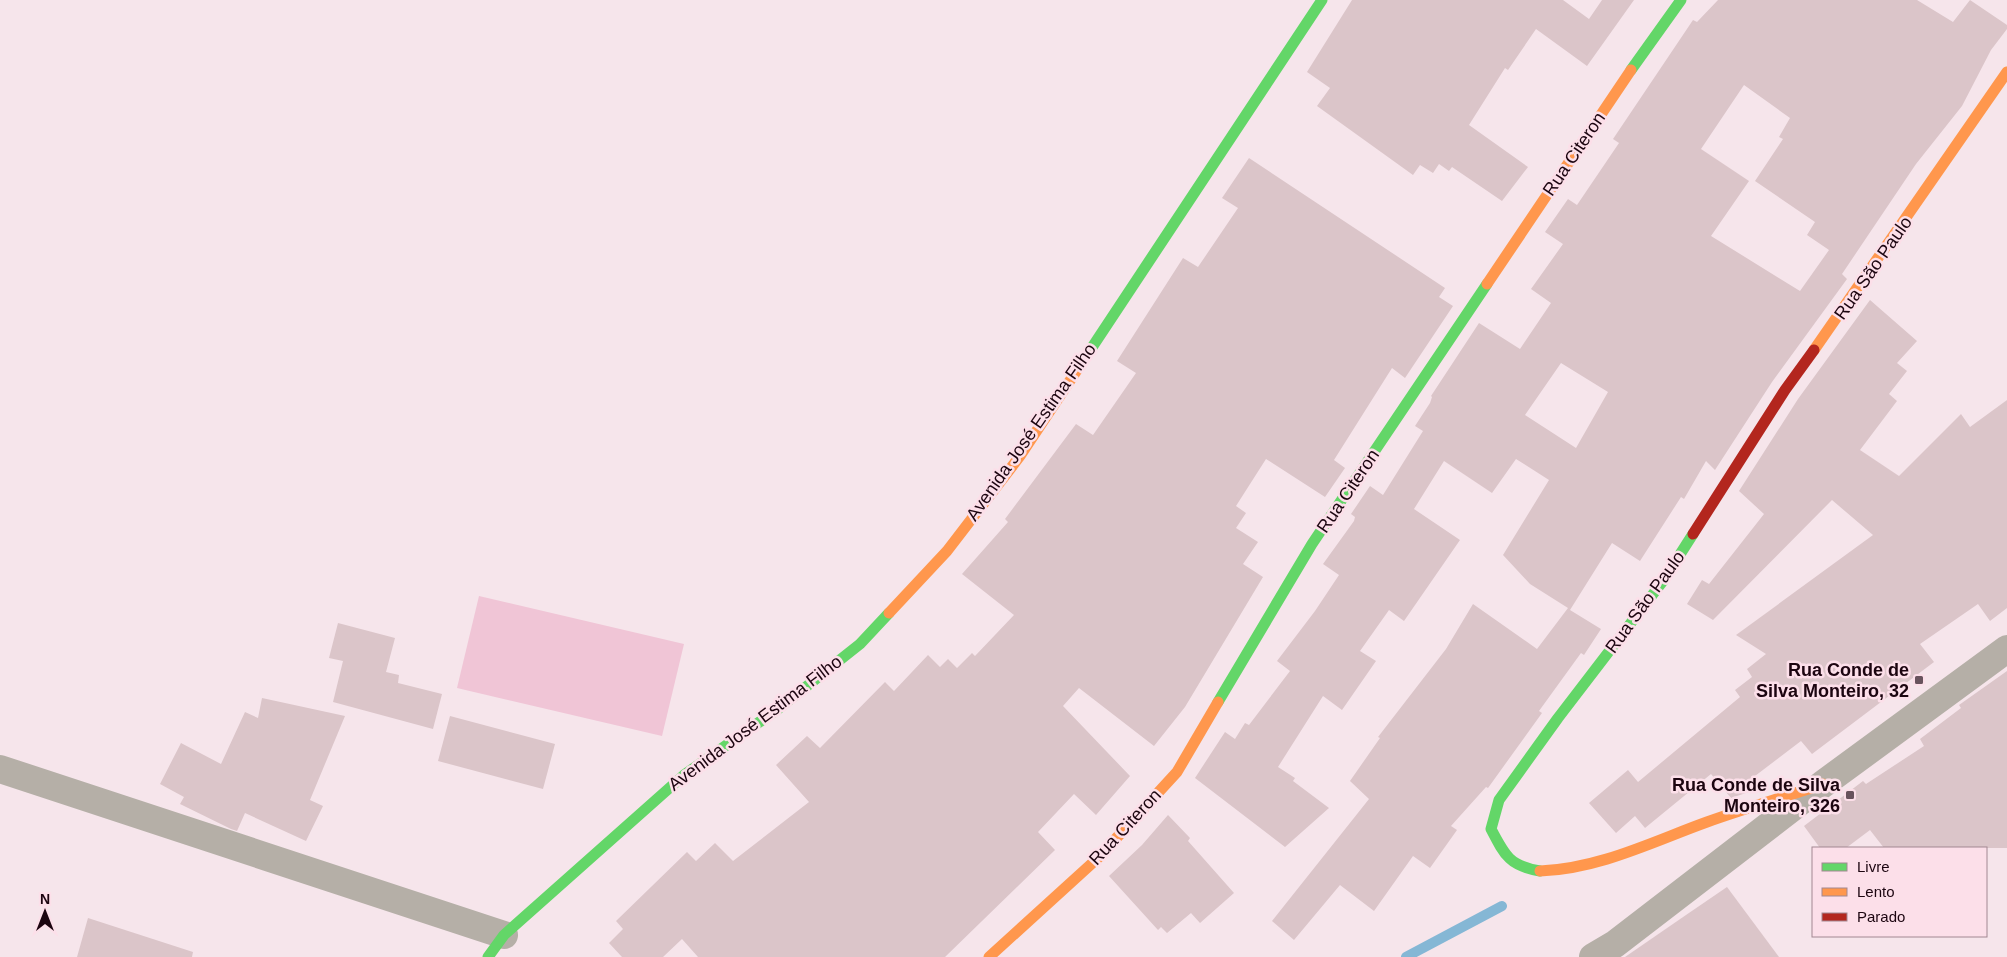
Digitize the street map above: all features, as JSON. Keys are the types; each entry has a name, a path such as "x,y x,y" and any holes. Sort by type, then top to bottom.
{"street":[{"name":"Avenida José Estima Filho","path":"488,957 504,935 684,775 778,709 860,644 948,552 1020,456 1322,0"},
{"name":"Rua Citeron","path":"990,957 1098,858 1177,772 1312,544 1619,86 1681,0"},
{"name":"Rua São Paulo","path":"1823,784 1707,822 1644,847 1558,871 1524,869 1505,858 1492,829 1500,800 1558,718 1663,581 1785,390 1844,310 2007,72"},
{"path":"1593,957 1615,944 1823,784 2007,649"},
{"path":"0,769 504,935"}],"shaded area":[{"path":"479,596 684,644 662,736 457,688"}],"building":[{"path":"1352,0 1563,0 1589,19 1602,0 1634,0 1587,66 1536,29 1508,70 1505,68 1469,125 1528,167 1502,201 1452,167 1449,171 1439,164 1433,173 1420,165 1413,175 1317,106 1330,88 1307,72"},
{"path":"1718,0 1917,0 1953,22 1970,0 2007,25 2007,29 1991,50 1962,106 1916,164 1842,274 1847,279 1772,382 1715,470 1706,461 1684,499 1681,497 1640,561 1612,543 1570,610 1601,629 1584,655 1581,653 1539,711 1542,713 1488,788 1486,787 1451,826 1457,830 1430,868 1413,856 1374,911 1340,885 1294,940 1272,921 1369,799 1350,781 1380,738 1378,737 1446,649 1473,604 1537,649 1568,608 1530,584 1503,555 1549,480 1516,459 1492,493 1444,461 1414,509 1460,540 1404,621 1389,610 1360,651 1376,661 1342,710 1323,696 1278,767 1295,778 1293,781 1329,808 1285,847 1195,778 1225,732 1235,739 1245,723 1249,725 1290,671 1277,661 1315,611 1339,575 1323,564 1354,521 1355,517 1351,514 1370,486 1383,495 1423,431 1415,426 1430,403 1431,396 1479,323 1520,349 1551,303 1531,289 1563,244 1545,232 1568,199 1577,205 1619,143 1613,139 1693,20 1697,22","holes":["1744,85 1790,118 1779,137 1783,139 1755,181 1815,222 1807,235 1829,250 1800,291 1711,236 1749,181 1701,149","1561,363 1608,392 1576,448 1525,415"]},
{"path":"1249,158 1445,288 1439,297 1453,306 1405,378 1392,368 1334,460 1345,468 1325,497 1266,459 1236,506 1246,513 1236,528 1258,542 1243,564 1263,577 1185,707 1154,746 1079,688 1063,706 1130,776 1096,815 1074,794 1038,832 1055,850 945,957 698,957 682,939 663,957 622,957 609,943 623,929 616,921 687,852 696,861 715,843 733,861 809,802 776,765 807,736 820,748 885,682 894,691 928,655 940,667 948,659 957,668 972,653 975,656 1014,615 962,574 1008,522 1005,519 1076,424 1093,435 1136,373 1117,361 1183,258 1198,267 1238,208 1222,198"},
{"path":"1870,300 1917,341 1897,363 1907,371 1889,394 1897,401 1860,450 1899,476 1961,414 1970,427 2007,400 2007,608 1990,621 1978,604 1920,644 1934,662 1812,754 1801,741 1755,776 1764,787 1731,798 1711,774 1645,828 1635,816 1616,833 1589,803 1628,770 1638,782 1740,697 1735,690 1752,677 1747,669 1766,654 1736,635 1873,535 1832,500 1713,620 1687,604 1702,580 1709,584 1764,514 1739,491 1798,399"},
{"path":"338,623 395,638 386,672 399,675 398,683 442,694 433,729 333,702 343,661 329,658"},
{"path":"2007,671 2007,848 1883,847 1870,830 1847,847 1819,847 1804,826 1863,781 1866,784 1924,746 1920,739 1961,708 1959,705"},
{"path":"262,698 345,716 310,800 323,806 306,841 245,813 237,831 231,829 180,804 184,797 160,784 181,743 221,764 245,712 258,718"},
{"path":"450,716 555,744 543,789 438,761"},
{"path":"1168,815 1190,838 1188,841 1234,893 1200,923 1191,913 1167,933 1161,927 1158,930 1109,876 1142,845"},
{"path":"1727,887 1779,957 1625,957 1686,915"},
{"path":"88,918 193,952 192,957 77,957"}],"waterway":[{"path":"1406,957 1502,906"}],"traffic: fast":[{"path":"1087,355 1322,0"},
{"path":"1631,70 1681,0"},
{"path":"1218,702 1312,544 1487,284"},
{"path":"1540,871 1515,863 1500,846 1491,829 1499,800 1558,718 1663,581 1693,534"},
{"path":"488,957 504,935 684,775 778,709 860,644 889,613"}],"traffic: slow":[{"path":"1487,284 1631,70"},
{"path":"1814,350 2007,72"},
{"path":"889,613 947,551 1020,456 1087,355"},
{"path":"989,957 1099,857 1177,772 1218,702"},
{"path":"1540,871 1562,869 1605,860 1687,829 1823,784"}],"traffic: jam":[{"path":"1693,534 1785,390 1814,350"}],"place":[{"name":"Rua Conde de Silva Monteiro, 32","path":"1919,680"},
{"name":"Rua Conde de Silva Monteiro, 326","path":"1850,795"}]}
